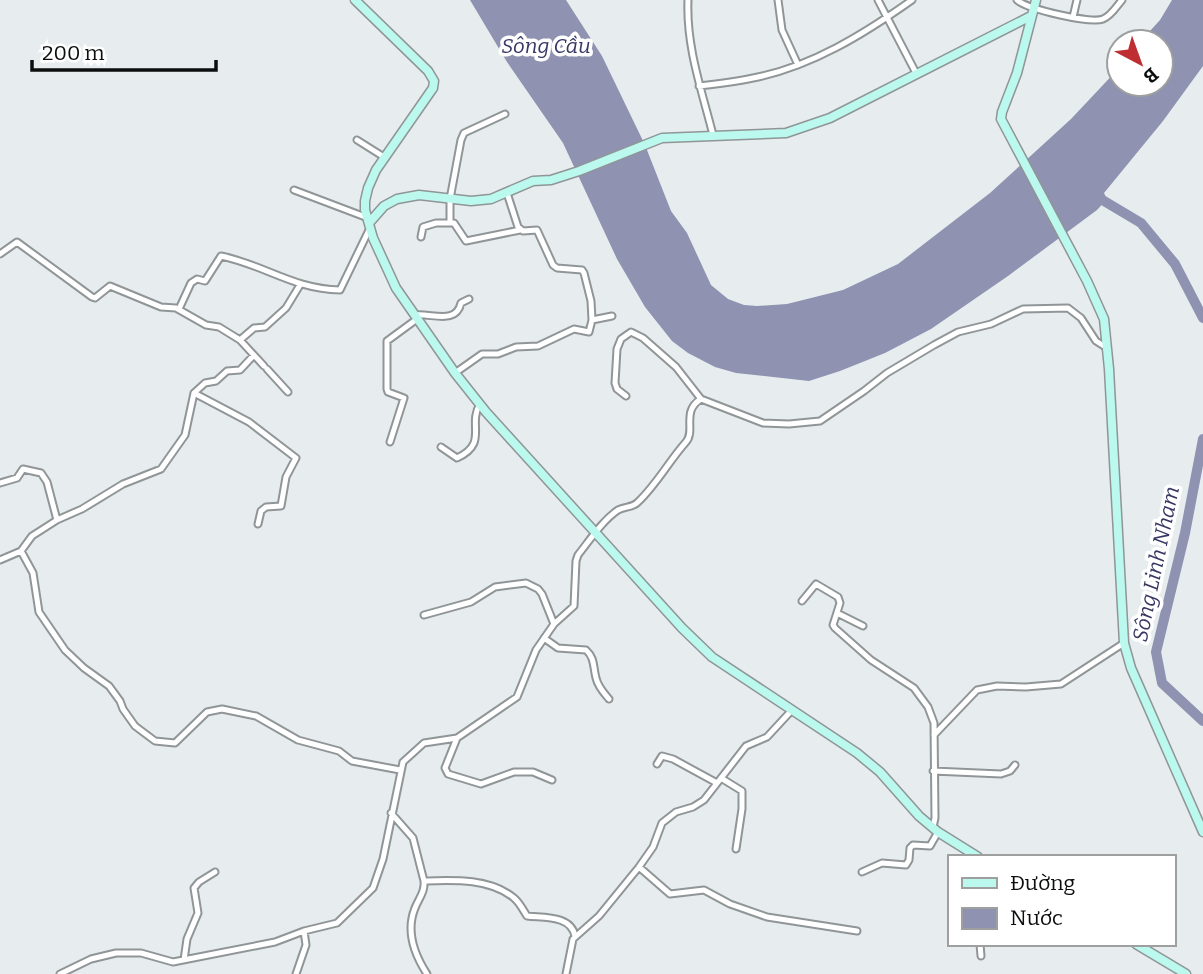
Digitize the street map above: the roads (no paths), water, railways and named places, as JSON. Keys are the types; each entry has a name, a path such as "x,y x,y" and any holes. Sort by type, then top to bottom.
{"street":[{"path":"355,0 428,71 434,81 425,101 384,157 368,188 365,210 379,255 396,288 455,373 595,533 712,657 880,772 919,816 974,855"},
{"path":"688,0 693,61 713,135"},
{"path":"778,0 782,30 799,65"},
{"path":"878,0 916,73"},
{"path":"699,86 755,78 799,65 854,38 912,0"},
{"path":"1017,0 1033,8 1098,21 1105,19 1122,0"},
{"path":"1073,17 1077,0"},
{"path":"178,309 191,283 197,279 205,281 221,256 246,262 300,285 340,289 369,223 384,206 397,199 418,195 480,201 533,181 551,180 579,171 662,138 786,133 800,129 830,118 1033,8"},
{"path":"1033,8 1017,73 1001,119 1087,281 1104,319 1124,643 1131,668 1203,832"},
{"path":"450,222 450,199 464,133 505,114"},
{"path":"357,140 384,157"},
{"path":"294,190 369,223"},
{"path":"507,192 520,230"},
{"path":"421,237 423,227 450,222 454,223 466,241 520,230 537,230 555,267 582,270 584,273 591,301 592,320 589,332 574,329 538,346 516,348 498,354 482,354 455,373"},
{"path":"0,254 17,242 92,297 95,298 110,286 161,307 178,309 206,326 219,327 240,340 288,392"},
{"path":"240,340 254,328 265,327 286,308 300,285"},
{"path":"390,442 404,396 388,392 387,389 387,341 416,317 450,316 458,313 461,303 469,299"},
{"path":"626,396 617,389 615,383 617,349 621,339 631,332 643,338 676,367 701,399 763,423 820,421 887,373 934,345 958,332 991,324 1023,309 1068,308 1081,318 1096,341 1107,348"},
{"path":"592,320 612,316"},
{"path":"0,560 21,551 32,536 57,520 82,509 105,493 165,466 185,435 194,393 205,383 216,381 227,371 240,370 254,355"},
{"path":"194,393 243,418 296,458 286,477 281,506 266,507 261,511 258,524"},
{"path":"60,974 91,959 116,953 141,953 168,961 184,960 279,941 304,931 332,925 368,895 383,859 400,770 406,758 424,743 457,738 519,695 531,660 544,638 554,624 574,606 576,561 595,533 618,510 638,502 661,478 690,438 688,421 691,409 701,399"},
{"path":"441,447 457,458 472,447 477,434 475,412 480,404"},
{"path":"0,483 17,478 23,469 41,473 47,482 57,520"},
{"path":"21,551 33,573 39,612 52,634 74,660 109,686 132,724 155,741 175,743 207,712 222,709 256,716 298,740 339,751 352,761 400,770"},
{"path":"424,615 471,602 495,587 526,583 533,585 542,594 554,624"},
{"path":"802,601 818,584 838,597 840,603 833,625 871,660 920,694 934,723 936,830 930,846 913,845 906,865 881,863 862,872"},
{"path":"836,613 863,626"},
{"path":"544,638 558,648 586,650 593,660 597,684 609,699"},
{"path":"934,736 978,690 997,686 1060,684 1124,643"},
{"path":"575,936 599,916 639,867 651,850 662,822 676,812 698,805 746,746 767,737 792,710"},
{"path":"457,738 445,768 447,774 481,784 514,772 533,772 552,780"},
{"path":"657,764 662,756 673,759 742,791 736,849"},
{"path":"933,771 1001,774 1010,771 1015,765"},
{"path":"391,813 413,838 424,881 411,923 413,943 427,974"},
{"path":"639,867 670,894 704,890 730,904 767,917 857,930"},
{"path":"184,960 187,939 198,913 194,888 215,872"},
{"path":"424,881 457,880 491,887 515,898 527,916 564,922 574,930 575,936 566,974"},
{"path":"296,974 306,945 304,931"},
{"path":"980,946 981,956"},
{"path":"1139,946 1186,974"}],"water":[{"name":"Sông Cầu","path":"470,0 566,0 602,56 645,145 671,211 687,233 711,285 728,299 744,305 787,304 843,290 898,264 990,193 1071,119 1105,83 1105,98 1175,98 1175,28 1153,28 1172,0 1203,0 1203,66 1163,121 1104,193 1107,199 1097,210 931,329 885,353 809,381 736,373 715,367 672,341 645,307 617,259 563,143 507,62"}],"waterway":[{"name":"Sông Linh Nham","path":"1094,195 1141,223 1175,264 1203,318"},
{"name":"Sông Linh Nham","path":"1203,439 1185,533 1156,652 1162,683 1203,721"}]}
